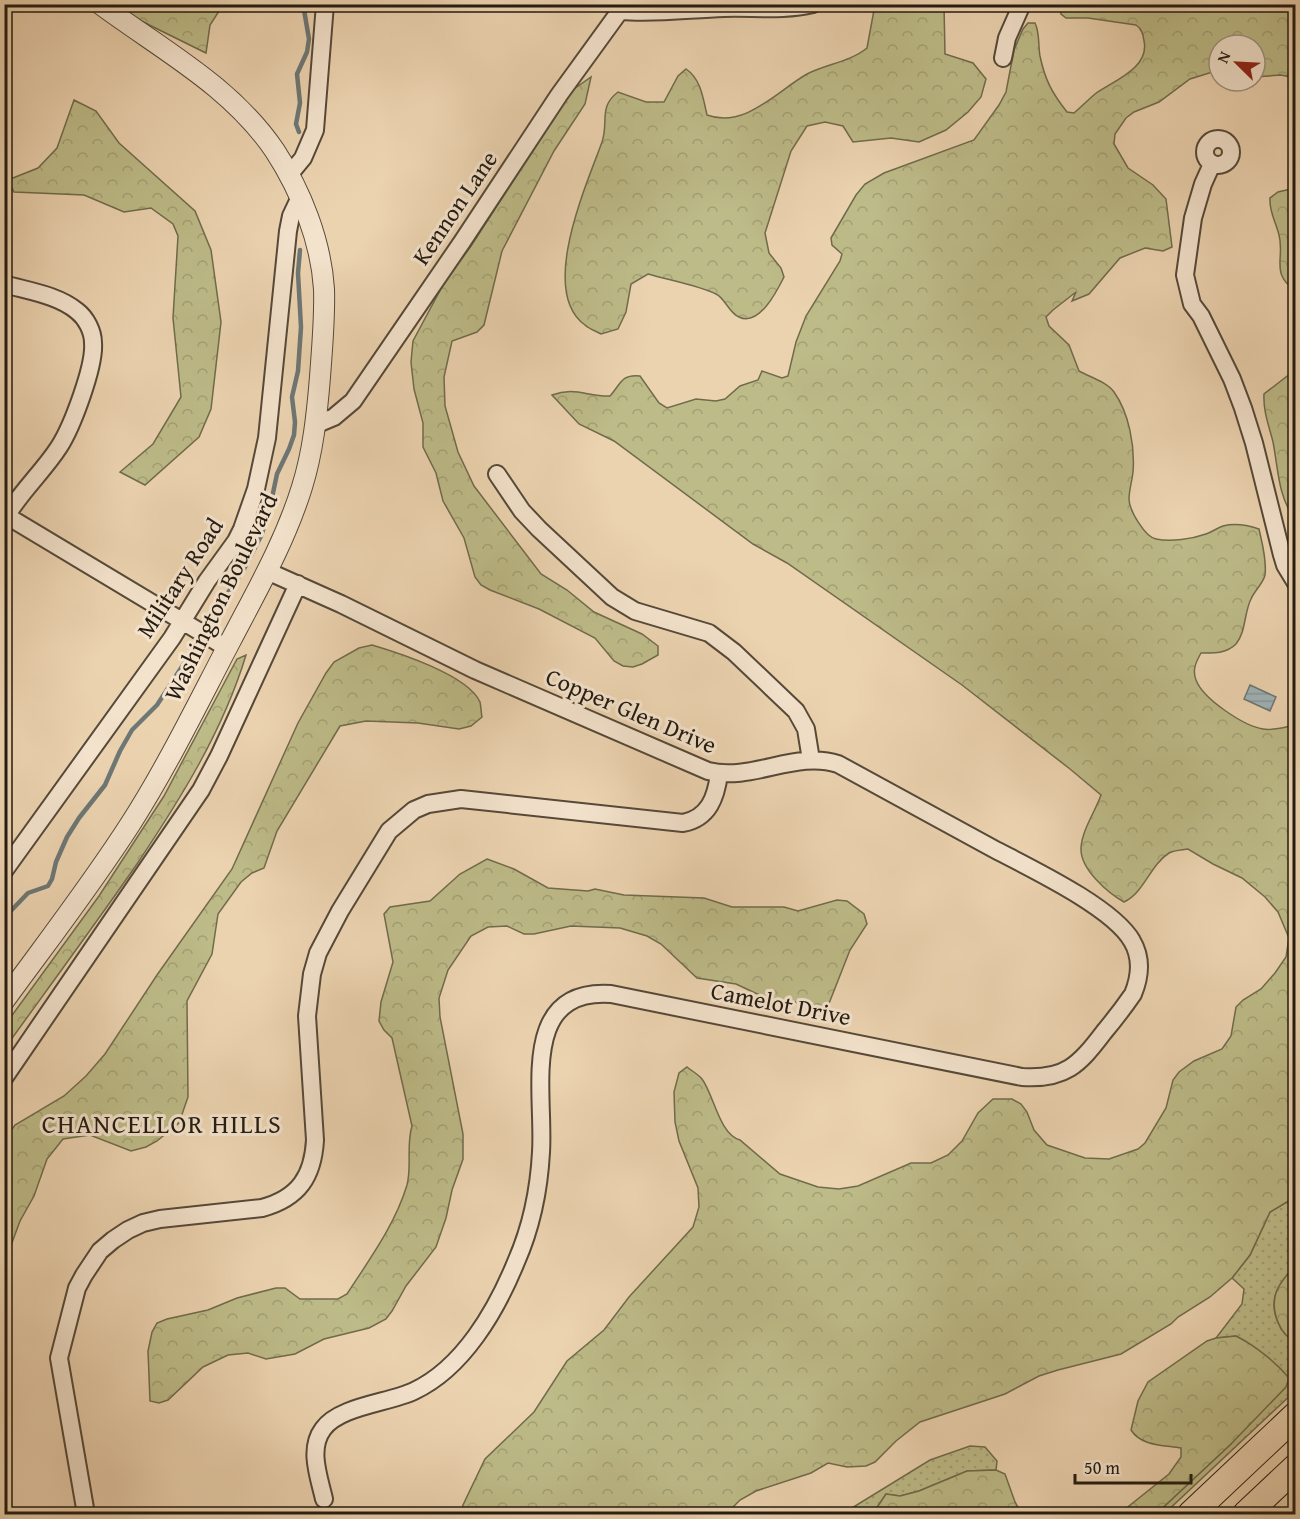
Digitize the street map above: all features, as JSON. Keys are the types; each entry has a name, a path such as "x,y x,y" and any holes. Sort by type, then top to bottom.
{"main road":[{"path":"1191,1515 1296,1415"},
{"path":"1246,1515 1296,1467"}],"street":[{"name":"Washington Boulevard","path":"4,1001 89,885 157,778 282,540 303,485 315,425 323,333 323,286 309,221 289,175 250,119 217,86 100,4"},
{"path":"289,175 310,146 315,130 325,4"},
{"path":"623,8 649,12 775,8 813,4"},
{"path":"1002,58 1007,38 1023,4"},
{"name":"Kennon Lane","path":"315,425 334,417 353,401 462,242 559,94 623,8"},
{"path":"1212,164 1193,218 1185,274 1188,290 1192,304 1201,316 1232,379 1243,408 1254,442 1285,565 1296,583"},
{"name":"Military Road","path":"4,871 159,656 207,581 236,542 242,529 256,489 267,438 288,231 291,216 300,197"},
{"path":"4,284 53,298 71,307 84,318 90,329 93,343 88,374 61,444 6,518 227,648"},
{"path":"497,474 528,517 612,597 635,611 689,625 709,633 734,652 796,711 806,729 811,760"},
{"name":"Copper Glen Drive","path":"267,570 475,670 708,771 719,774 745,772 811,760"},
{"path":"4,1078 201,790 219,756 298,584"},
{"name":"Camelot Drive","path":"324,1499 315,1451 322,1430 334,1419 414,1391 442,1373 486,1321 508,1280 526,1238 539,1176 542,1138 542,1042 551,1020 570,1001 595,993 611,994 1033,1078 1054,1076 1076,1065 1126,1005 1138,982 1138,956 1128,935 1109,917 1047,878 838,764 828,760 811,760"},
{"path":"86,1515 59,1358 77,1288 100,1251 128,1230 160,1219 262,1208 276,1204 288,1197 309,1174 314,1159 315,1140 307,1016 312,974 328,932 389,831 401,819 428,804 461,799 683,823 702,816 710,807 719,774"}],"green space":[{"path":"877,4 944,5 945,54 973,63 986,79 981,97 968,112 946,130 919,142 891,138 853,142 843,126 825,122 807,126 791,151 765,233 769,253 781,268 784,277 766,306 753,317 746,319 739,317 719,296 708,291 648,274 631,284 626,312 618,329 601,334 585,325 572,309 566,288 566,263 570,236 602,142 606,109 612,98 618,92 646,102 664,102 678,76 686,69 698,83 707,115 721,118 747,113 807,74 853,57 867,48"},
{"path":"1059,4 1295,5 1295,78 1281,75 1267,76 1267,33 1207,33 1207,74 1190,79 1159,102 1134,112 1126,118 1115,134 1114,144 1128,168 1153,185 1166,199 1172,247 1163,251 1145,248 1120,258 1089,294 1072,301 1076,292 1046,317 1049,326 1069,345 1079,371 1111,388 1124,410 1133,451 1130,504 1138,522 1147,533 1156,539 1175,540 1200,536 1228,525 1250,526 1259,529 1265,558 1265,575 1252,596 1239,639 1236,644 1224,651 1201,653 1194,673 1200,687 1215,703 1246,723 1267,729 1295,725 1295,1197 1270,1212 1250,1255 1232,1278 1210,1297 1171,1324 1121,1354 1039,1376 1005,1394 920,1422 875,1462 866,1466 847,1467 828,1463 811,1473 756,1491 740,1500 726,1514 461,1514 485,1459 534,1412 567,1361 604,1330 629,1297 693,1227 699,1207 698,1188 679,1141 675,1122 674,1092 679,1073 687,1067 702,1079 722,1122 733,1136 780,1174 818,1187 839,1189 858,1186 911,1163 931,1163 948,1155 962,1141 978,1113 993,1099 1012,1099 1021,1104 1034,1130 1047,1145 1085,1158 1109,1159 1138,1149 1145,1143 1166,1108 1173,1080 1179,1072 1194,1061 1222,1049 1231,1036 1236,1007 1261,989 1286,957 1289,938 1278,912 1265,897 1242,878 1188,849 1171,852 1162,858 1137,892 1124,902 1110,893 1090,872 1082,856 1081,848 1086,828 1101,795 962,685 787,563 753,544 614,441 579,424 552,395 560,392 575,392 610,396 625,378 640,376 659,403 667,408 696,399 716,401 725,399 740,386 758,380 762,371 782,378 788,376 796,342 806,316 840,261 842,254 832,245 831,238 856,195 865,184 884,173 974,140 1006,92 1014,50 1028,23 1035,23 1037,27 1044,72 1053,92 1067,112 1074,113 1095,94 1128,73 1141,59 1144,38 1136,25 1088,18 1066,18 1061,14"},
{"path":"114,5 223,5 210,25 206,53 125,13"},
{"path":"591,77 585,104 554,151 502,251 484,325 477,332 452,341 444,377 445,406 458,452 474,486 541,574 567,590 594,612 642,634 658,646 658,655 633,667 623,666 614,661 595,638 539,609 490,590 481,585 475,577 464,538 443,501 436,473 423,447 423,423 414,389 411,362 413,341 444,283 471,246 561,106 574,89"},
{"path":"74,100 96,111 119,143 195,211 211,250 221,322 211,409 199,437 145,485 120,472 153,444 181,397 173,318 178,236 173,224 151,208 124,212 84,195 14,192 8,180 38,168 57,148"},
{"path":"1296,188 1295,290 1287,284 1281,271 1280,243 1270,198 1278,192"},
{"path":"1295,370 1295,519 1289,511 1282,492 1265,412 1264,394"},
{"path":"372,645 432,666 462,683 480,702 482,717 471,726 459,729 418,723 366,721 340,726 277,831 264,868 252,873 241,882 218,914 212,954 187,1001 188,1097 179,1123 157,1141 131,1151 90,1135 63,1139 47,1159 34,1196 20,1221 10,1248 5,1286 5,1139 15,1125 64,1096 105,1054 157,975 232,869 298,723 326,673 334,662 359,648"},
{"path":"246,655 237,683 213,737 169,814 121,887 5,1048 5,1025 99,896 164,796 237,659"},
{"path":"487,859 514,869 548,888 588,891 595,889 624,895 704,898 732,907 784,907 798,911 837,900 847,901 864,914 867,924 850,950 828,1006 821,1011 795,1002 770,1000 736,984 697,978 661,944 647,936 620,928 571,926 524,934 507,926 488,927 471,936 448,970 439,998 440,1017 463,1134 463,1159 436,1247 406,1286 392,1311 386,1319 369,1328 324,1339 295,1354 266,1359 248,1353 228,1355 203,1367 168,1400 159,1403 150,1401 148,1351 152,1332 157,1323 208,1310 237,1298 276,1288 285,1288 300,1299 338,1299 347,1294 389,1228 407,1185 412,1126 392,1038 379,1021 381,1002 393,962 384,914 390,907 430,901 460,874"},
{"path":"1295,1197 1297,1238 1295,1262 1276,1293 1274,1306 1280,1327 1289,1338 1295,1341 1295,1391 1164,1514 1156,1514 1231,1444 1236,1336 1216,1338 1242,1304 1244,1289 1232,1278 1250,1255 1270,1212"},
{"path":"1295,1265 1295,1341 1281,1329 1274,1303 1278,1288"},
{"path":"1236,1336 1264,1354 1284,1372 1289,1378 1286,1387 1231,1444 1156,1514 1119,1514 1169,1474 1181,1457 1181,1448 1146,1442 1131,1430 1138,1401 1148,1382 1207,1341"},
{"path":"970,1446 985,1447 997,1461 996,1470 967,1471 919,1491 900,1496 886,1494 876,1509 877,1514 842,1514 930,1460"},
{"path":"996,1470 1005,1474 1022,1514 877,1514 876,1509 886,1494 900,1496 919,1491 967,1471"}],"shaded area":[{"path":"1250,685 1276,697 1270,711 1244,699"}],"waterway":[{"path":"299,132 296,124 300,103 297,74 307,52 309,39 303,4"},
{"path":"206,625 244,569 261,536 277,474 294,435 292,397 298,371 301,327 298,273 300,250"},
{"path":"4,918 28,893 48,886 67,837 105,785 132,730 157,705 198,642"}],"district":[{"name":"CHANCELLOR HILLS","path":"162,1124"}]}
